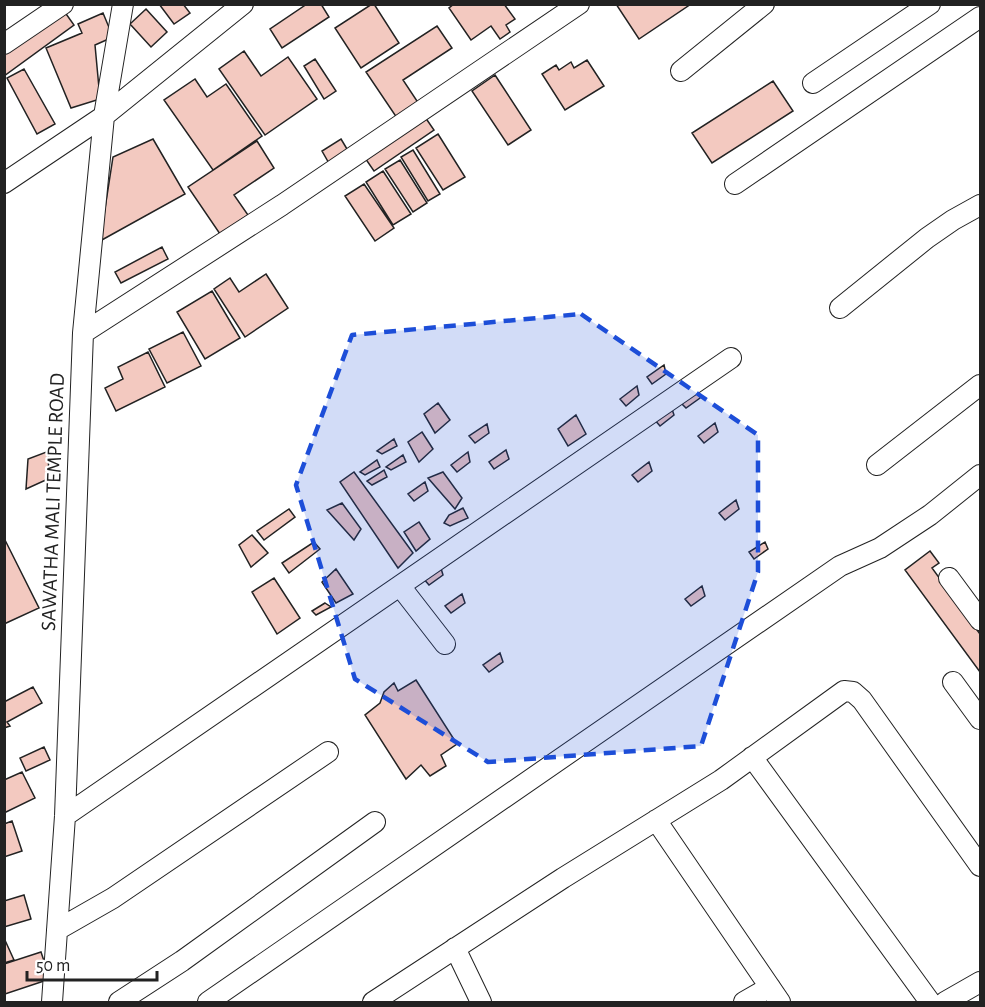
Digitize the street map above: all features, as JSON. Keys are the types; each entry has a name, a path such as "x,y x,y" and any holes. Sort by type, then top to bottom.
{"street":[{"path":"4,44 63,4"},
{"name":"SAWATHA MALI TEMPLE ROAD","path":"52,1002 65,816 82,333 104,116 123,4"},
{"path":"4,183 104,116 243,4"},
{"path":"82,333 282,205 579,4"},
{"path":"681,71 764,4"},
{"path":"813,83 930,4"},
{"path":"735,184 981,17"},
{"path":"840,308 927,238 953,220 981,205"},
{"path":"65,816 731,358"},
{"path":"877,465 981,385"},
{"path":"208,1002 840,566 871,553 930,515 981,475"},
{"path":"949,578 981,620"},
{"path":"400,586 445,644"},
{"path":"953,682 981,720"},
{"path":"373,1002 563,878 721,780 844,691 853,692 862,700 981,866"},
{"path":"57,930 113,898 328,752"},
{"path":"752,757 943,1002 981,982"},
{"path":"656,820 775,995 744,1002"},
{"path":"120,1002 182,961 375,822"},
{"path":"455,948 481,1002"}],"highlighted area":[{"path":"581,314 758,435 758,572 701,746 488,762 355,679 296,485 352,335"}],"building":[{"path":"159,4 183,4 190,13 174,24"},
{"path":"307,4 321,4 329,17 282,48 270,29"},
{"path":"372,4 399,43 361,68 335,28"},
{"path":"454,4 504,4 515,19 506,25 510,32 500,39 491,26 471,40 449,8"},
{"path":"616,4 691,4 639,39"},
{"path":"146,9 167,32 151,47 130,24"},
{"path":"64,11 74,25 4,76 4,54"},
{"path":"103,13 113,37 95,45 100,99 71,108 46,48 82,33 78,24"},
{"path":"437,26 452,48 403,80 419,104 397,118 366,72"},
{"path":"244,51 261,76 288,57 317,99 265,135 219,69"},
{"path":"315,59 336,91 324,99 304,66"},
{"path":"587,60 604,86 565,110 542,74 556,65 559,70 571,62 574,68"},
{"path":"24,69 55,124 37,134 7,78"},
{"path":"495,75 531,130 508,145 472,91"},
{"path":"195,79 207,97 226,84 262,136 213,170 164,100"},
{"path":"773,81 793,111 712,163 692,133"},
{"path":"425,117 434,130 374,171 365,158"},
{"path":"438,134 465,177 443,190 416,148"},
{"path":"153,139 185,194 100,241 113,157"},
{"path":"341,139 350,154 330,165 322,151"},
{"path":"257,141 274,168 234,195 248,215 220,234 188,187"},
{"path":"413,150 440,194 428,201 401,157"},
{"path":"400,160 427,203 413,212 385,169"},
{"path":"383,171 411,214 393,225 366,182"},
{"path":"364,184 394,228 375,241 345,196"},
{"path":"162,247 168,259 121,283 115,272"},
{"path":"266,274 288,308 245,337 214,289 230,278 239,292"},
{"path":"212,291 240,338 205,359 177,312"},
{"path":"183,332 201,366 167,383 149,349"},
{"path":"148,352 165,387 116,411 105,388 123,379 118,367"},
{"path":"664,365 666,374 652,384 647,377"},
{"path":"637,386 639,395 626,406 620,399"},
{"path":"697,389 700,398 686,408 680,402"},
{"path":"438,403 450,420 435,433 424,414"},
{"path":"671,406 674,415 660,426 654,419"},
{"path":"576,415 586,434 568,446 558,429"},
{"path":"715,423 718,432 704,443 698,436"},
{"path":"487,424 489,433 475,443 469,436"},
{"path":"422,432 433,449 419,462 408,442"},
{"path":"394,439 397,446 382,454 377,451"},
{"path":"506,450 509,459 494,469 489,462"},
{"path":"49,451 48,479 26,489 28,459"},
{"path":"468,452 470,462 457,472 451,465"},
{"path":"403,455 406,462 391,470 386,467"},
{"path":"377,460 380,467 365,475 360,472"},
{"path":"649,462 652,471 638,482 632,475"},
{"path":"384,470 387,477 372,485 367,481"},
{"path":"354,472 413,553 398,568 340,482"},
{"path":"443,472 462,498 455,509 428,478"},
{"path":"425,482 428,491 414,501 408,494"},
{"path":"736,500 739,509 725,520 719,513"},
{"path":"342,503 361,529 354,540 327,510"},
{"path":"463,508 468,518 450,526 444,523 449,515"},
{"path":"289,509 295,517 264,540 257,531"},
{"path":"419,522 430,539 416,551 404,532"},
{"path":"252,535 268,553 251,567 239,545"},
{"path":"4,538 39,608 4,624"},
{"path":"314,542 320,549 289,573 282,563"},
{"path":"765,542 768,549 754,559 749,552"},
{"path":"930,551 939,563 932,568 980,634 980,672 905,570"},
{"path":"440,565 443,575 429,585 423,578"},
{"path":"336,569 353,594 336,603 322,582"},
{"path":"274,578 300,618 277,634 252,592"},
{"path":"702,586 705,596 691,606 685,599"},
{"path":"462,594 465,603 451,613 445,606"},
{"path":"325,603 331,607 316,615 312,611"},
{"path":"500,653 503,662 489,672 483,665"},
{"path":"416,680 457,744 441,755 446,766 430,776 421,765 406,779 365,715 380,703 384,692 394,683 398,691"},
{"path":"33,687 42,703 7,722 10,726 4,728 4,702"},
{"path":"44,747 50,760 26,771 20,758"},
{"path":"22,772 35,798 4,813 4,780"},
{"path":"12,821 22,851 4,857 4,824"},
{"path":"24,895 31,919 4,927 4,901"},
{"path":"4,938 14,960 4,963"},
{"path":"41,952 50,979 5,994 4,964"}]}
